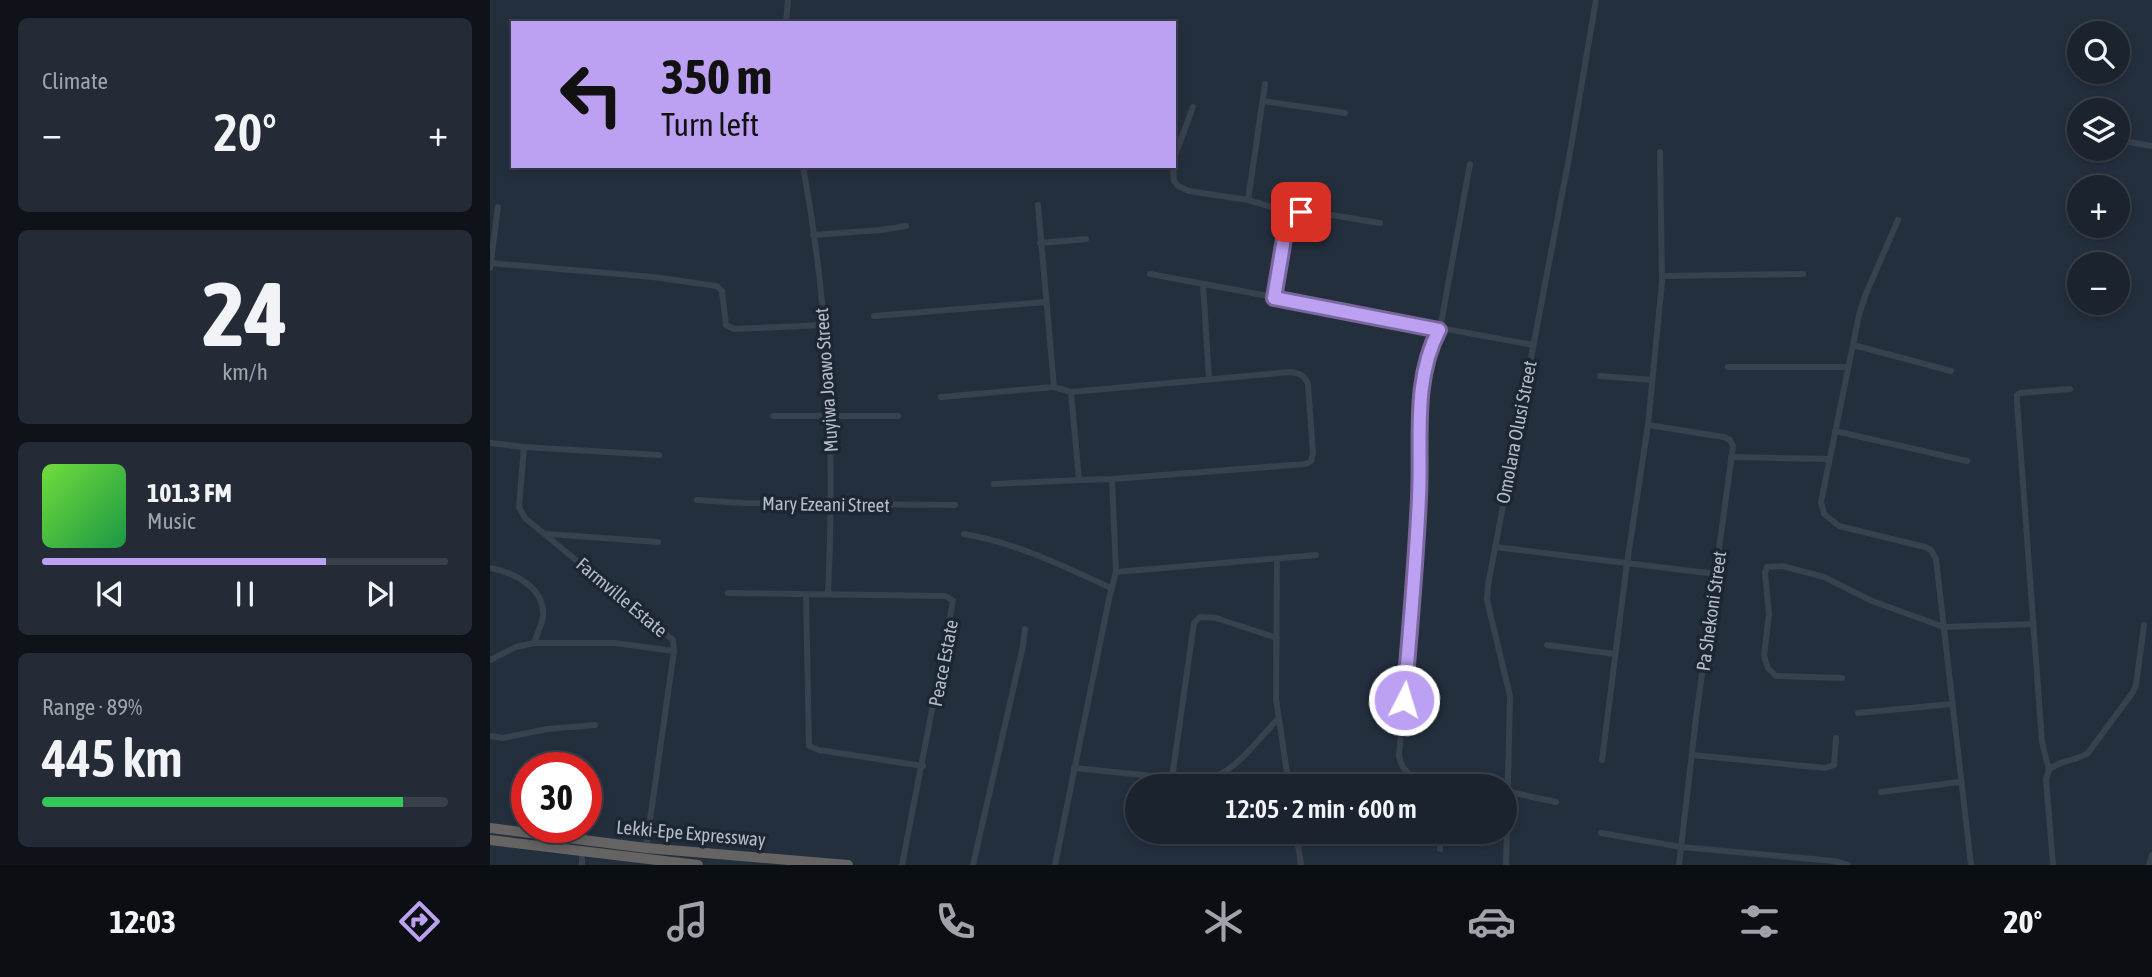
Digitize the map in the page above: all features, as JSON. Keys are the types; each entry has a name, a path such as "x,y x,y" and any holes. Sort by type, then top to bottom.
{"highway":[{"name":"Lekki-Epe Expressway","path":"490,828 646,848 848,865"},
{"name":"Lekki-Epe Expressway","path":"490,840 698,865"}],"street":[{"path":"786,21 788,0"},
{"name":"Omolara Olusi Street","path":"1507,774 1510,696 1487,600 1596,0"},
{"path":"1248,200 1265,84"},
{"path":"1263,101 1345,113"},
{"path":"1176,153 1193,107"},
{"path":"2130,142 2152,146"},
{"path":"1601,760 1648,425 1662,276 1660,152"},
{"path":"1409,774 1400,766 1399,755 1414,589 1423,370 1426,356 1439,330 1470,164"},
{"name":"Muyiwa Joawo Street","path":"803,168 824,326 830,417 832,504 828,594"},
{"path":"1173,168 1174,181 1182,189 1248,200 1292,214 1307,211 1380,223"},
{"path":"1038,205 1054,387"},
{"path":"498,207 490,265 653,277 717,286 722,291 726,325 734,329 824,326"},
{"path":"1274,298 1287,221 1292,214"},
{"path":"1898,219 1865,296 1847,367 1821,502 1824,514 1839,526 1931,550 1936,559 1970,865"},
{"path":"813,235 905,226"},
{"path":"1040,243 1086,239"},
{"path":"1150,274 1439,330 1532,345"},
{"path":"1662,276 1803,274"},
{"path":"1203,284 1209,379"},
{"path":"874,316 1045,302"},
{"path":"1853,345 1951,371"},
{"path":"1728,368 1847,367"},
{"path":"941,397 1054,387 1071,392 1290,372 1299,373 1306,378 1308,384 1313,453 1311,461 1306,464 994,485"},
{"path":"1600,376 1652,380"},
{"path":"2049,770 2042,742 2017,395 2070,389"},
{"path":"1071,392 1079,480"},
{"path":"773,416 898,416"},
{"path":"1648,425 1730,440 1733,446 1731,457 1829,460"},
{"path":"1835,431 1967,461"},
{"path":"490,443 524,449 659,455"},
{"name":"Farmville Estate","path":"524,449 519,507 525,518 670,635 674,651 646,848"},
{"name":"Pa Shekoni Street","path":"1679,865 1731,457"},
{"path":"1055,865 1116,572 1112,479"},
{"name":"Mary Ezeani Street","path":"697,500 955,505"},
{"path":"546,534 658,542"},
{"path":"964,534 1019,547 1111,588"},
{"path":"1495,547 1716,574"},
{"path":"1116,572 1316,555"},
{"path":"1277,559 1278,719 1287,774"},
{"path":"1842,678 1776,676 1768,668 1764,656 1769,614 1765,573 1768,567 1782,566 1824,578 1872,601 1944,627 2033,624"},
{"path":"490,568 510,573 523,580 541,600 543,616 534,643"},
{"name":"Peace Estate","path":"728,593 951,597 953,601 923,766 902,865"},
{"path":"806,595 809,746 819,750 923,766"},
{"path":"1173,774 1194,623 1200,617 1216,618 1277,638"},
{"path":"2053,865 2046,779 2049,770 2054,765 2080,759 2088,753 2133,692 2144,625"},
{"path":"973,865 1025,629"},
{"path":"490,660 516,647 534,643 615,643 674,651"},
{"path":"1547,645 1615,654"},
{"path":"1858,713 1952,704"},
{"path":"1222,774 1278,719"},
{"path":"490,736 503,738 547,729 595,725"},
{"path":"1692,755 1825,768 1833,765 1836,738"},
{"path":"1074,768 1133,774"},
{"path":"1881,792 1960,782"},
{"path":"1517,793 1556,802"},
{"path":"1601,833 1681,847 1848,865"},
{"path":"1298,844 1301,865"},
{"path":"1440,844 1440,849"},
{"name":"Omolara Olusi Street","path":"1506,844 1506,865"},
{"path":"582,851 582,865"},
{"path":"2149,865 2152,855"}],"route":[{"path":"1301,212 1292,214 1287,221 1274,298 1439,330 1426,356 1423,370 1414,589 1404,700"}]}
